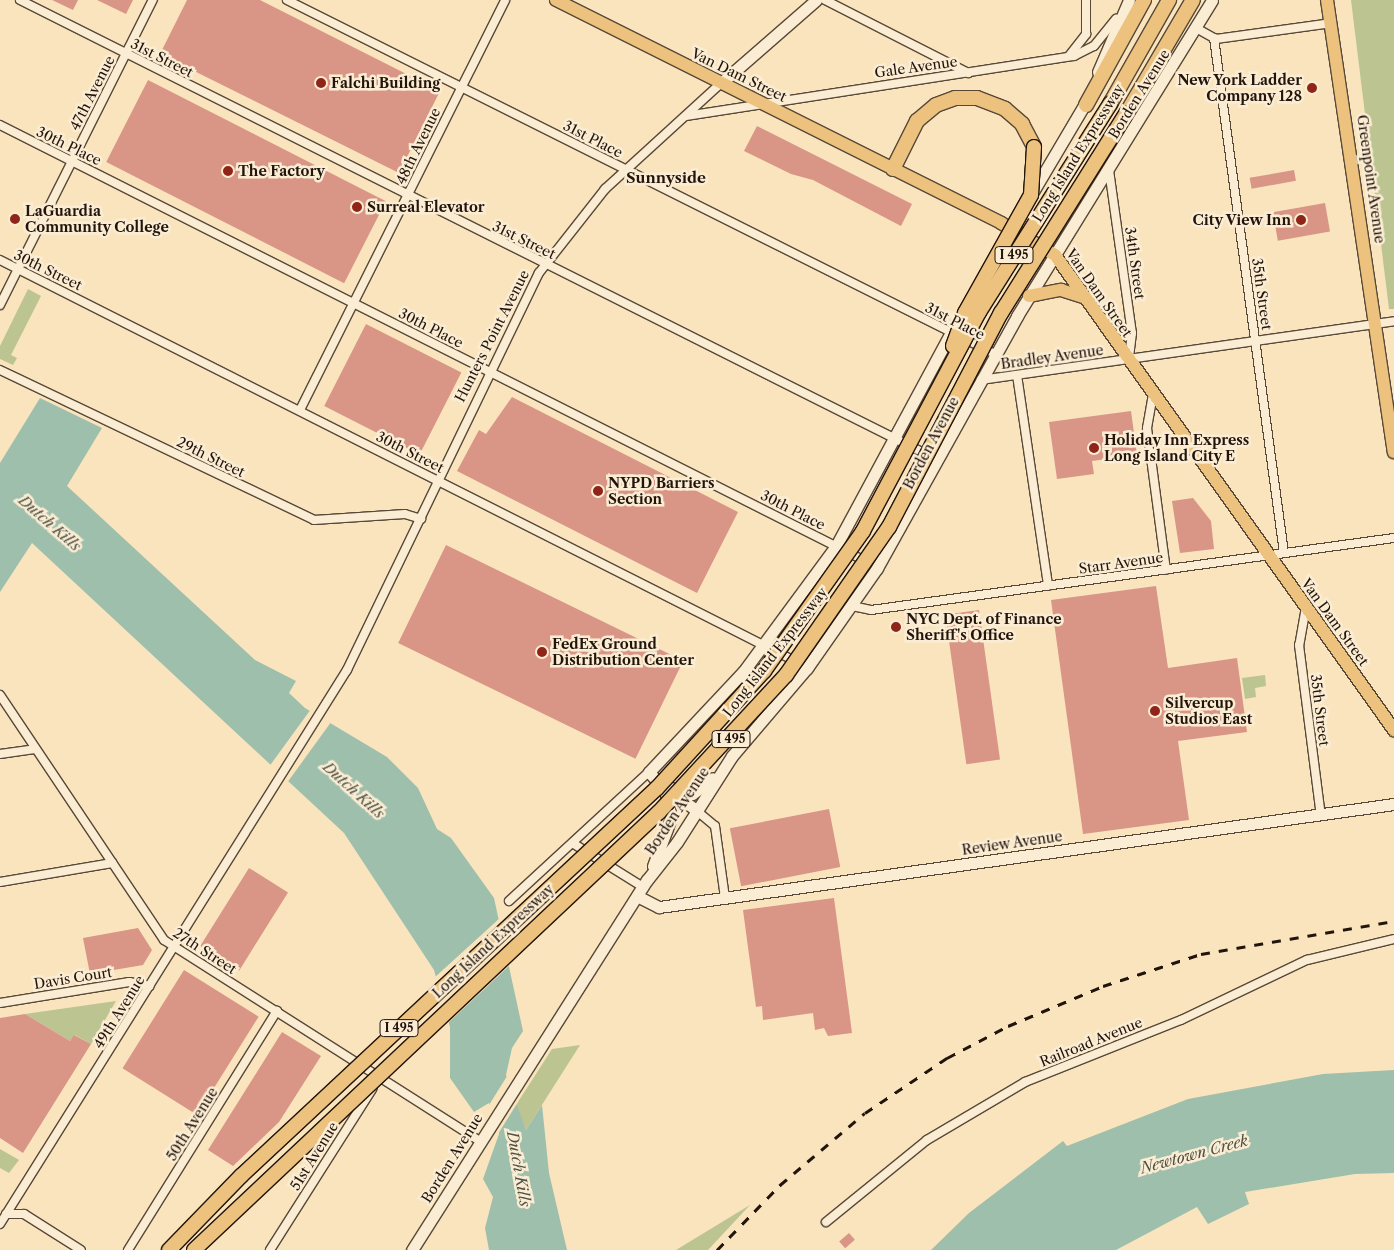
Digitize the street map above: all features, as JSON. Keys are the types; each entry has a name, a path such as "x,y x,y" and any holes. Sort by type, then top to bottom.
{"highway":[{"path":"1086,105 1144,0"},
{"name":"Long Island Expressway","path":"169,1250 223,1192 651,793 725,716 790,638 843,564 928,413 989,295 1110,104 1169,0"},
{"name":"Long Island Expressway","path":"194,1250 660,812 786,675 885,534 1001,313 1126,114 1193,0"},
{"path":"893,169 923,115 942,102 961,97 1005,109 1022,124 1034,147 1031,195 965,313 928,413"}],"main road":[{"name":"Van Dam Street","path":"556,0 1011,228 1055,255 1088,299 1128,360 1267,555 1392,721"},
{"name":"Hunters Point Avenue","path":"721,83 816,0"},
{"path":"650,772 766,644 836,546 897,439 951,332 1011,228 1086,105 1128,0"},
{"name":"Borden Avenue","path":"412,1250 642,888 697,811 723,770 807,668 877,568 1029,296 1109,170 1212,0"},
{"name":"Greenpoint Avenue","path":"1327,0 1332,23 1394,452"},
{"path":"1029,296 1061,290 1088,299"},
{"path":"662,785 692,794 723,770"},
{"name":"Borden Avenue","path":"642,888 670,823 662,785 650,772"},
{"path":"662,785 697,811"},
{"name":"Review Avenue","path":"642,888 656,907 1321,816 1394,804"}],"street":[{"name":"31st Street","path":"20,0 938,460"},
{"name":"47th Avenue","path":"0,305 153,0"},
{"name":"31st Place","path":"287,0 995,354"},
{"name":"48th Avenue","path":"300,410 505,0"},
{"path":"825,0 968,73"},
{"path":"1067,57 1086,34 1086,0"},
{"name":"Gale Avenue","path":"684,117 759,102 968,73 1067,57 1100,41 1128,0"},
{"path":"1196,28 1214,38 1332,23"},
{"name":"35th Street","path":"1214,38 1284,553"},
{"name":"Hunters Point Avenue","path":"259,814 326,708 368,631 489,372 545,264 584,212 625,169 721,83"},
{"name":"30th Place","path":"0,125 877,568"},
{"name":"34th Street","path":"1109,170 1132,332 1128,360"},
{"name":"30th Street","path":"0,260 766,644 807,668"},
{"name":"Bradley Avenue","path":"981,380 1394,321"},
{"name":"29th Street","path":"0,370 314,520 405,514 420,519"},
{"path":"1017,375 1048,586"},
{"path":"1153,394 1147,428 1166,570"},
{"name":"Starr Avenue","path":"852,606 871,610 1394,538"},
{"name":"35th Street","path":"1306,607 1299,644 1321,816"},
{"name":"27th Street","path":"0,695 161,938 480,1141"},
{"path":"0,754 35,749"},
{"path":"509,902 650,772"},
{"path":"697,811 715,826 725,898"},
{"name":"49th Avenue","path":"0,1224 259,814"},
{"name":"Review Avenue","path":"574,844 642,888"},
{"path":"0,882 112,862"},
{"name":"Railroad Avenue","path":"826,1222 934,1136 1025,1082 1181,1020 1307,960 1394,940"},
{"name":"Davis Court","path":"0,1003 129,982 150,986"},
{"name":"50th Avenue","path":"128,1250 277,1012"},
{"name":"51st Avenue","path":"270,1250 380,1076"},
{"path":"6,1214 24,1214 81,1250"}],"shaded area":[{"path":"1351,0 1394,0 1394,309 1389,309"},
{"path":"28,289 41,296 11,355 17,358 13,365 0,359 0,346"},
{"path":"1265,675 1266,686 1255,688 1256,697 1245,699 1242,678"},
{"path":"116,1001 91,1044 75,1035 70,1041 25,1014"},
{"path":"580,1045 526,1130 516,1105 552,1049"},
{"path":"0,1149 19,1160 9,1173 0,1168"},
{"path":"750,1205 708,1250 676,1250"}],"water":[{"name":"Dutch Kills","path":"40,398 102,428 67,486 255,660 296,681 289,693 305,708 387,757 418,788 437,829 451,838 494,898 523,1031 512,1048 506,1075 526,1130 542,1105 549,1173 567,1250 489,1250 485,1228 493,1197 483,1179 499,1134 489,1103 474,1112 450,1078 450,1027 434,970 344,833 32,543 0,592 0,463"},
{"name":"Newtown Creek","path":"1394,1070 1394,1173 1355,1174 1245,1192 1249,1204 1208,1224 1197,1207 1116,1250 931,1250 969,1213 1063,1141 1067,1146 1188,1099 1323,1074"}],"pier":[{"path":"311,709 330,723 287,783 268,769"},
{"path":"501,917 511,964 447,1024 434,978"},
{"path":"509,1073 518,1102 498,1134 489,1105"}],"building":[{"path":"52,0 78,0 73,10"},
{"path":"97,0 133,0 126,14"},
{"name":"Falchi Building","path":"187,0 260,0 440,91 399,173 160,54"},
{"name":"The Factory","path":"148,80 386,201 344,283 106,162"},
{"path":"757,126 912,204 901,226 813,180 791,174 744,151"},
{"path":"1294,170 1296,181 1252,189 1250,178"},
{"name":"City View Inn","path":"1325,203 1330,232 1278,241 1273,212"},
{"path":"366,324 461,373 420,455 324,406"},
{"name":"NYPD Barriers Section","path":"512,397 738,512 697,593 457,471 479,430 486,434"},
{"name":"Holiday Inn Express Long Island City E","path":"1131,411 1137,455 1092,461 1094,474 1057,479 1049,422"},
{"path":"1193,498 1211,521 1214,549 1180,553 1172,501"},
{"name":"FedEx Ground Distribution Center","path":"446,545 683,661 635,759 398,643"},
{"name":"Silvercup Studios East","path":"1156,586 1168,668 1237,658 1247,732 1178,741 1189,820 1083,834 1051,600"},
{"path":"979,610 1000,760 966,764 945,615"},
{"path":"829,809 840,867 741,886 730,828"},
{"path":"249,868 288,892 239,970 200,946"},
{"path":"834,898 852,1033 828,1036 824,1028 815,1030 813,1013 763,1020 762,1006 756,1007 743,910"},
{"path":"138,928 152,950 143,965 90,974 83,938"},
{"path":"184,970 259,1017 197,1115 123,1068"},
{"path":"25,1014 70,1041 74,1035 91,1044 23,1153 0,1138 0,1018"},
{"path":"282,1032 321,1056 279,1122 233,1166 208,1150"},
{"path":"849,1233 855,1240 845,1248 839,1242"}],"railway":[{"path":"717,1250 780,1185 865,1113 947,1058 1008,1026 1103,986 1201,954 1394,921"}],"place":[{"name":"Falchi Building","path":"321,83"},
{"name":"New York Ladder Company 128","path":"1312,88"},
{"name":"The Factory","path":"228,171"},
{"name":"Surreal Elevator","path":"357,207"},
{"name":"LaGuardia Community College","path":"15,219"},
{"name":"City View Inn","path":"1301,220"},
{"name":"Holiday Inn Express Long Island City E","path":"1094,448"},
{"name":"NYPD Barriers Section","path":"598,491"},
{"name":"NYC Dept. of Finance Sheriff's Office","path":"896,627"},
{"name":"FedEx Ground Distribution Center","path":"542,652"},
{"name":"Silvercup Studios East","path":"1155,711"}],"district":[{"name":"Sunnyside","path":"666,178"}]}
